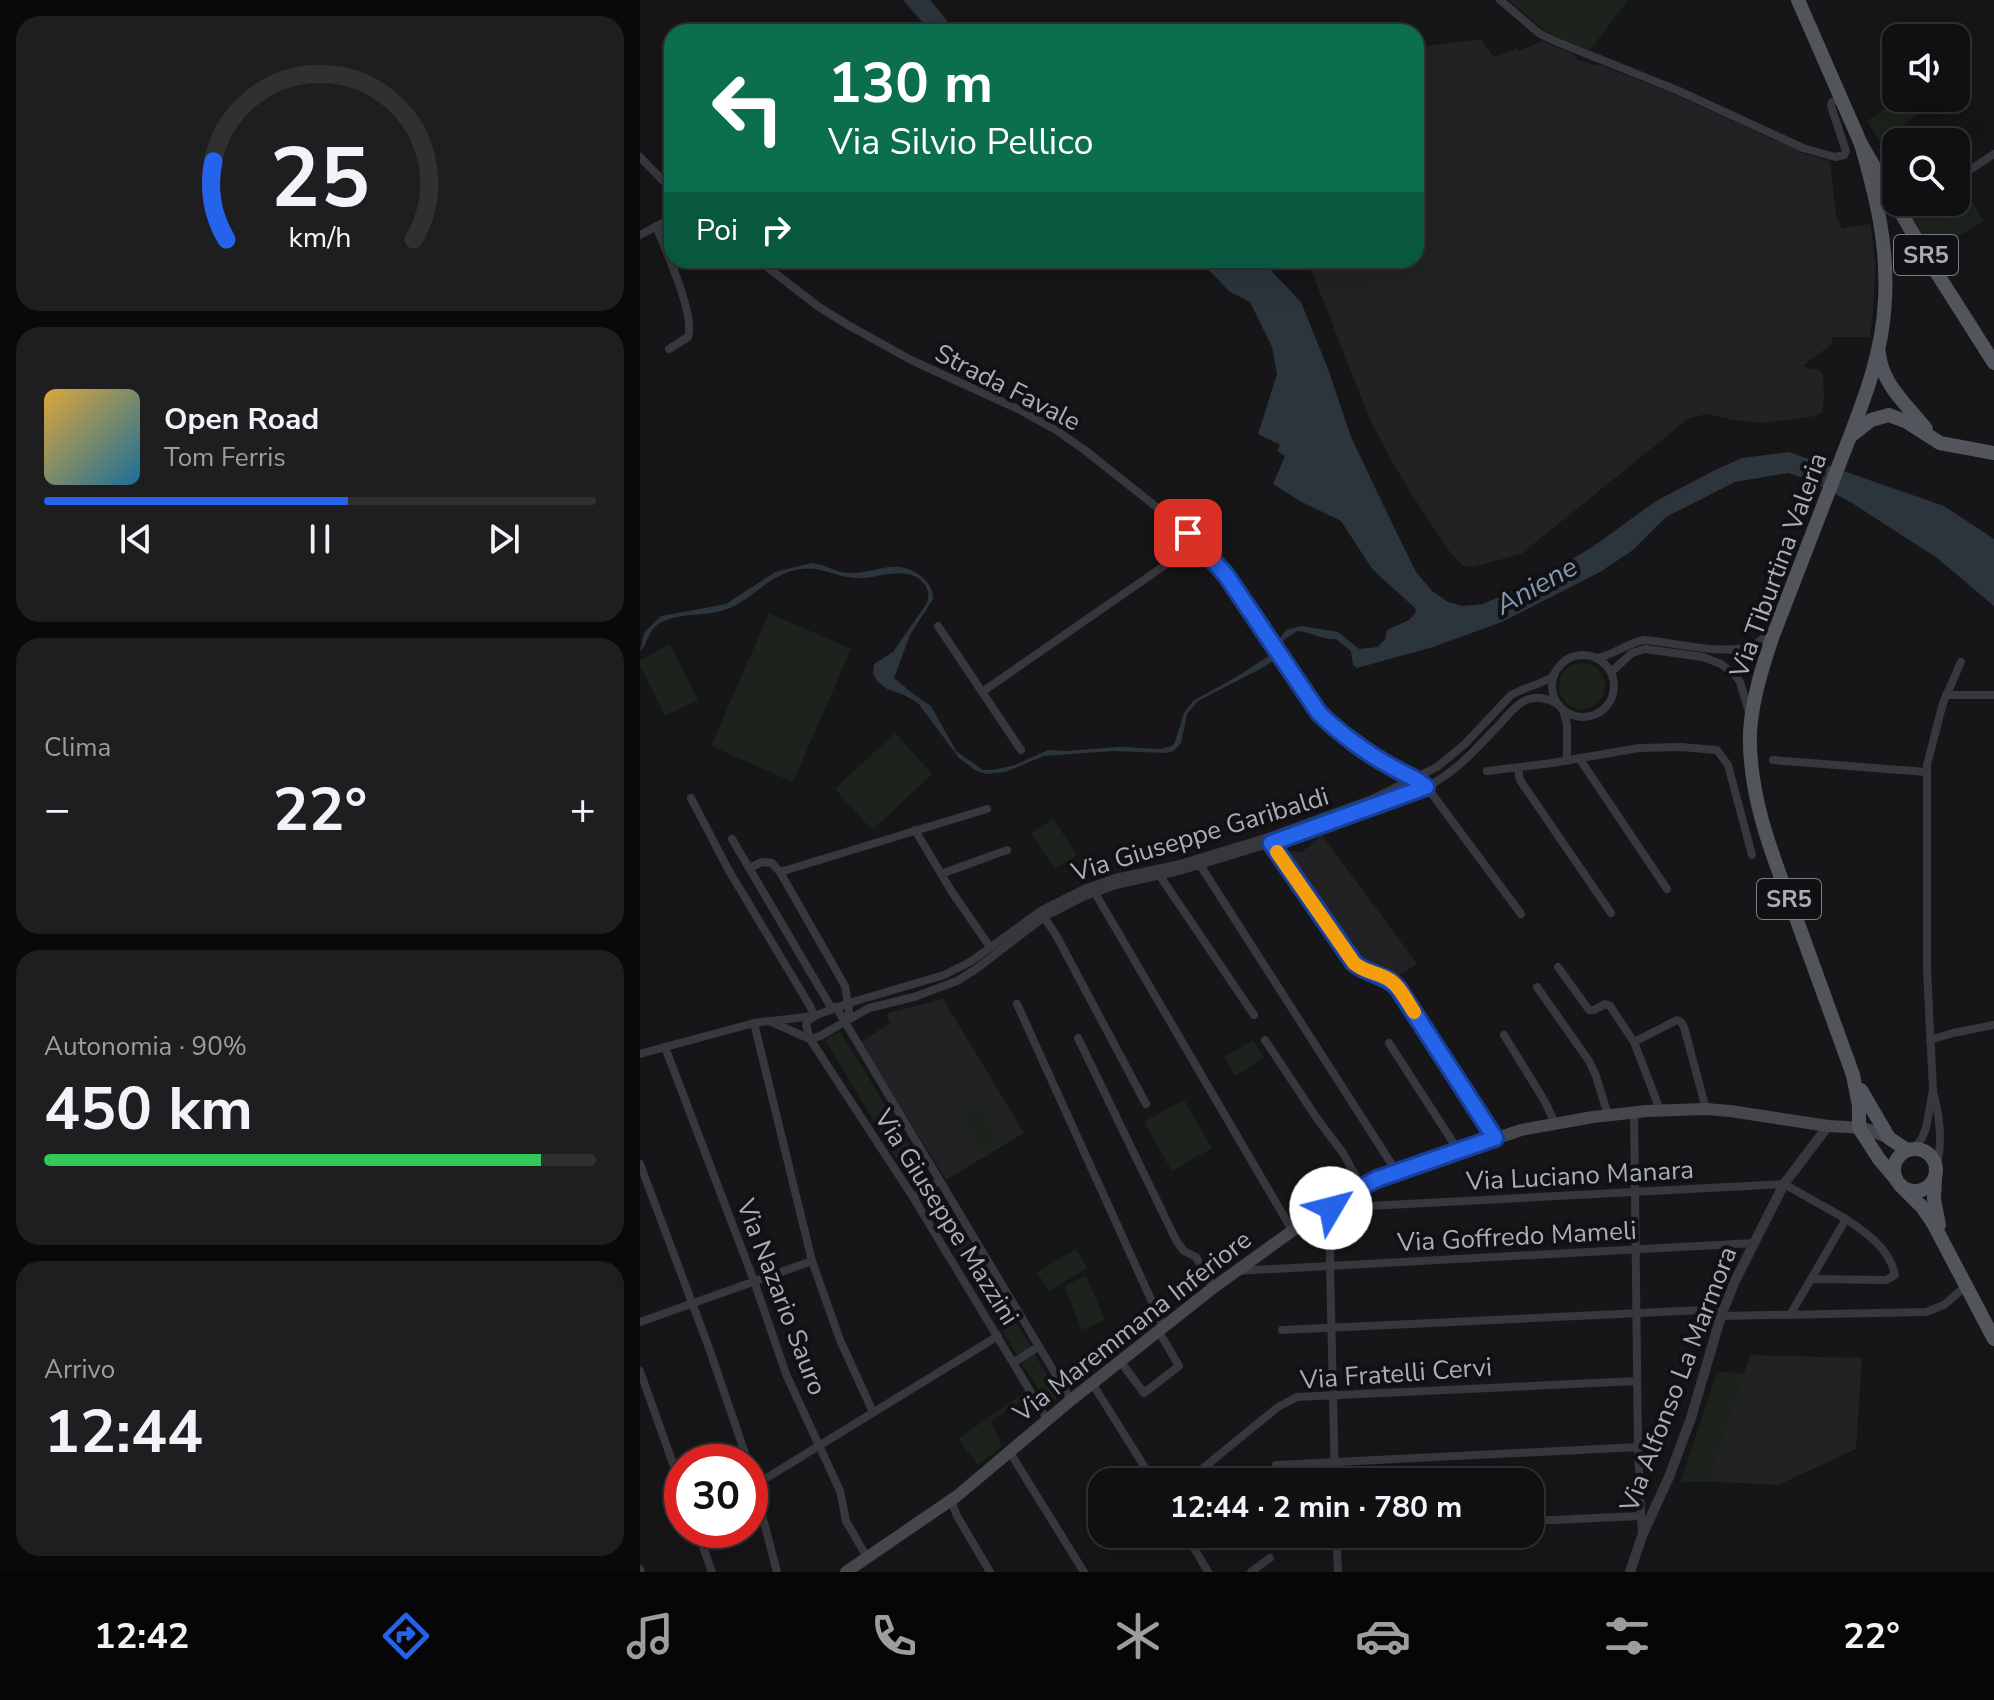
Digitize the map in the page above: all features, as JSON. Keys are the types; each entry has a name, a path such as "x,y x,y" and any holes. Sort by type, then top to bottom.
{"main road":[{"name":"Via Tiburtina Valeria","path":"1803,3 1840,99 1882,180"},
{"name":"Via Tiburtina Valeria","path":"1861,144 1879,209 1886,278 1879,350 1863,403 1760,674 1750,738 1751,767 1763,823 1777,867 1853,1075 1859,1106 1859,1128 1879,1159 1928,1214 1994,1339"},
{"name":"Via Tiburtina Valeria","path":"1904,216 1994,363"},
{"path":"1879,350 1880,365 1891,385 1940,443"},
{"path":"1879,417 1889,415 1903,420 1940,443 1994,453"},
{"name":"Via Tiburtina Valeria","path":"1849,439 1861,427 1879,417"},
{"name":"Via Tiburtina Valeria","path":"1853,1075 1889,1138 1911,1150 1926,1152 1934,1161 1935,1206 1945,1244"},
{"name":"Via Maremmana Inferiore","path":"846,1572 951,1500 1161,1328 1292,1230 1361,1186 1396,1171 1521,1130 1608,1115 1660,1110 1706,1109 1754,1114 1859,1128 1889,1138"},
{"path":"1911,1150 1901,1154 1894,1165 1898,1182 1914,1191 1921,1190 1927,1187 1935,1171"}],"street":[{"path":"1500,0 1540,34 1679,91 1803,148 1836,157 1843,156 1846,151 1831,108 1832,102 1840,99"},
{"path":"1970,170 1994,154"},
{"path":"640,157 664,182"},
{"path":"640,235 664,222"},
{"path":"656,226 664,248"},
{"path":"669,349 688,337 691,328 672,268"},
{"name":"Strada Favale","path":"768,268 848,325 911,360 1018,409 1066,437 1169,517 1197,543 1232,584 1319,713 1387,764 1426,787 1521,914"},
{"path":"1863,403 1869,412 1879,417"},
{"path":"982,692 1197,543"},
{"path":"938,626 1021,750"},
{"path":"1595,658 1644,640 1739,649 1761,641 1776,626"},
{"path":"1611,672 1628,655 1645,649 1703,657 1721,664 1736,676 1752,718"},
{"path":"1567,761 1568,728 1553,691 1554,676 1566,660 1586,655 1607,666 1614,683 1613,693 1599,713 1575,719 1568,728"},
{"path":"1911,1150 1925,1131 1933,1090 1927,939 1926,772 1931,743 1946,695 1961,662"},
{"name":"Via Giuseppe Garibaldi","path":"640,1054 754,1023 814,1016 944,975 963,966 1031,917 1084,889 1268,837 1357,805 1437,767 1465,744 1510,696 1554,676"},
{"path":"1946,695 1994,695"},
{"name":"Via Giuseppe Garibaldi","path":"847,1020 879,1005 914,997 957,981 1044,917 1095,893 1271,843 1426,787 1459,767 1521,703 1538,697 1560,706"},
{"path":"1560,706 1582,717"},
{"path":"1487,771 1639,748 1717,750 1728,765 1752,855"},
{"path":"1579,758 1667,889"},
{"path":"1773,760 1926,772"},
{"path":"1518,768 1520,780 1611,913"},
{"path":"691,798 728,869 810,1006 814,1016 806,1025 810,1039"},
{"path":"780,872 987,809"},
{"path":"915,830 990,947"},
{"name":"Via Giuseppe Mazzini","path":"732,839 834,1008 847,1020 1071,1400"},
{"path":"1271,843 1354,963 1388,979 1398,988 1495,1138"},
{"path":"941,874 1007,850"},
{"path":"749,868 762,862 772,863 780,872 845,986 849,1003 847,1020 810,1039 768,1020"},
{"path":"1200,865 1396,1171"},
{"path":"1160,876 1254,1015"},
{"path":"1095,893 1292,1230"},
{"path":"1044,917 1146,1104"},
{"path":"1558,967 1589,1010 1605,1004 1610,1006 1634,1042 1660,1110"},
{"path":"1537,987 1589,1061 1608,1115"},
{"path":"1017,1004 1179,1366 1144,1393 1120,1361"},
{"path":"1634,1042 1672,1021 1681,1022 1706,1109"},
{"path":"754,1023 812,1261 840,1340 873,1412"},
{"path":"1930,1040 1994,1025"},
{"path":"1504,1035 1555,1123"},
{"path":"1078,1038 1177,1242 1184,1251 1196,1257 1213,1288"},
{"name":"Via Giuseppe Mazzini","path":"810,1039 913,1197 1047,1419"},
{"path":"1265,1040 1343,1153 1361,1186"},
{"path":"1389,1043 1458,1150"},
{"name":"Via Nazario Sauro","path":"665,1047 786,1374 841,1494 846,1521 868,1559"},
{"path":"1933,1090 1940,1132 1935,1171"},
{"path":"1634,1112 1642,1536"},
{"name":"Via Alfonso La Marmora","path":"1630,1572 1691,1418 1722,1313 1784,1184 1828,1126"},
{"path":"640,1164 742,1444"},
{"path":"913,1197 940,1181"},
{"path":"1784,1184 1867,1233 1879,1245 1895,1275 1886,1280 1811,1279"},
{"name":"Via Luciano Manara","path":"1331,1206 1784,1184"},
{"path":"1331,1206 1335,1468"},
{"path":"1790,1315 1846,1219"},
{"name":"Via Goffredo Mameli","path":"1236,1271 1754,1243"},
{"path":"640,1322 812,1261"},
{"path":"1282,1330 1636,1313 1790,1315 1926,1312 1941,1307 1966,1286"},
{"path":"768,1477 998,1336"},
{"path":"1014,1362 1038,1347"},
{"path":"640,1371 666,1444"},
{"name":"Via Fratelli Cervi","path":"1203,1468 1283,1403 1301,1396 1637,1381"},
{"path":"1092,1383 1145,1468"},
{"path":"1276,1465 1638,1447"},
{"path":"1009,1451 1084,1572"},
{"path":"951,1500 990,1572"},
{"path":"1544,1520 1641,1516"},
{"path":"768,1536 777,1572"},
{"path":"703,1548 712,1572"},
{"path":"1194,1548 1208,1572"},
{"path":"1337,1548 1338,1572"},
{"path":"1251,1572 1270,1558"}],"shaded area":[{"path":"1509,0 1628,0 1590,50 1546,32"},
{"path":"1481,39 1494,57 1542,41 1575,55 1577,59 1669,92 1830,162 1836,215 1842,228 1871,224 1874,301 1870,337 1831,337 1833,343 1803,366 1819,370 1823,375 1822,412 1816,416 1764,423 1706,414 1688,419 1521,554 1472,567 1462,565 1421,509 1369,417 1310,268 1424,268 1424,46"},
{"path":"1882,111 1920,113 1897,128 1882,128 1882,138 1879,140 1867,121"},
{"path":"1970,198 1984,221 1932,252 1911,216 1970,216"},
{"path":"769,613 851,649 793,782 711,746"},
{"path":"670,644 698,700 665,716 640,660"},
{"path":"1582,663 1598,670 1605,686 1598,702 1582,709 1566,702 1559,686 1566,670"},
{"path":"895,733 932,774 872,830 835,789"},
{"path":"1053,819 1077,855 1055,869 1031,833"},
{"path":"1322,835 1417,964 1397,976 1361,965 1287,856 1288,851 1302,852"},
{"path":"943,999 1024,1133 946,1180 861,1042 890,1023 888,1013"},
{"path":"840,1031 930,1179 930,1183 917,1192 825,1040"},
{"path":"1253,1040 1264,1058 1235,1076 1224,1057"},
{"path":"1184,1100 1212,1148 1172,1171 1144,1122"},
{"path":"978,1104 1003,1142 982,1156 957,1117"},
{"path":"937,1188 1031,1347 1017,1355 923,1196"},
{"path":"1076,1249 1087,1268 1049,1291 1037,1272"},
{"path":"1086,1276 1105,1320 1082,1330 1064,1286"},
{"path":"1034,1354 1061,1396 1048,1404 1021,1362"},
{"path":"1750,1355 1862,1358 1856,1449 1778,1485 1719,1482 1715,1459"},
{"path":"1717,1372 1744,1373 1715,1459 1719,1482 1681,1482"},
{"path":"1022,1394 1025,1398 991,1421 1002,1446 978,1465 958,1439"}],"water":[{"path":"903,0 930,0 950,24 924,24"},
{"name":"Aniene","path":"1207,268 1269,268 1301,302 1351,437 1390,519 1416,572 1432,591 1448,602 1462,606 1483,604 1526,585 1591,548 1656,501 1715,470 1742,458 1789,452 1944,506 1994,539 1994,606 1937,558 1852,503 1810,480 1788,473 1735,482 1666,517 1633,550 1600,572 1502,622 1433,647 1357,668 1353,665 1351,651 1336,639 1297,631 1281,646 1278,641 1286,630 1301,626 1338,632 1359,649 1378,647 1385,639 1387,630 1409,620 1416,612 1373,570 1341,521 1273,484 1285,456 1277,451 1280,445 1258,434 1277,374 1272,347 1250,302 1230,292"},
{"path":"812,563 848,573 903,568 927,582 933,599 910,635 894,678 931,706 956,751 983,770 1015,765 1048,750 1161,749 1172,746 1184,713 1193,701 1272,654 1275,659 1198,701 1187,714 1181,743 1174,751 1044,756 1005,772 985,774 959,758 918,703 887,689 873,674 874,664 893,652 927,603 926,587 910,574 855,578 815,569 790,572 780,575 732,607 660,623 640,652 644,633 661,616 726,604 775,572"}],"slow traffic":[{"path":"1277,852 1354,963 1391,981 1414,1012"}],"route":[{"path":"1188,533 1226,575 1319,713 1387,764 1426,787 1271,843 1354,963 1388,979 1398,988 1495,1138 1369,1182 1331,1203 1331,1208"}]}
